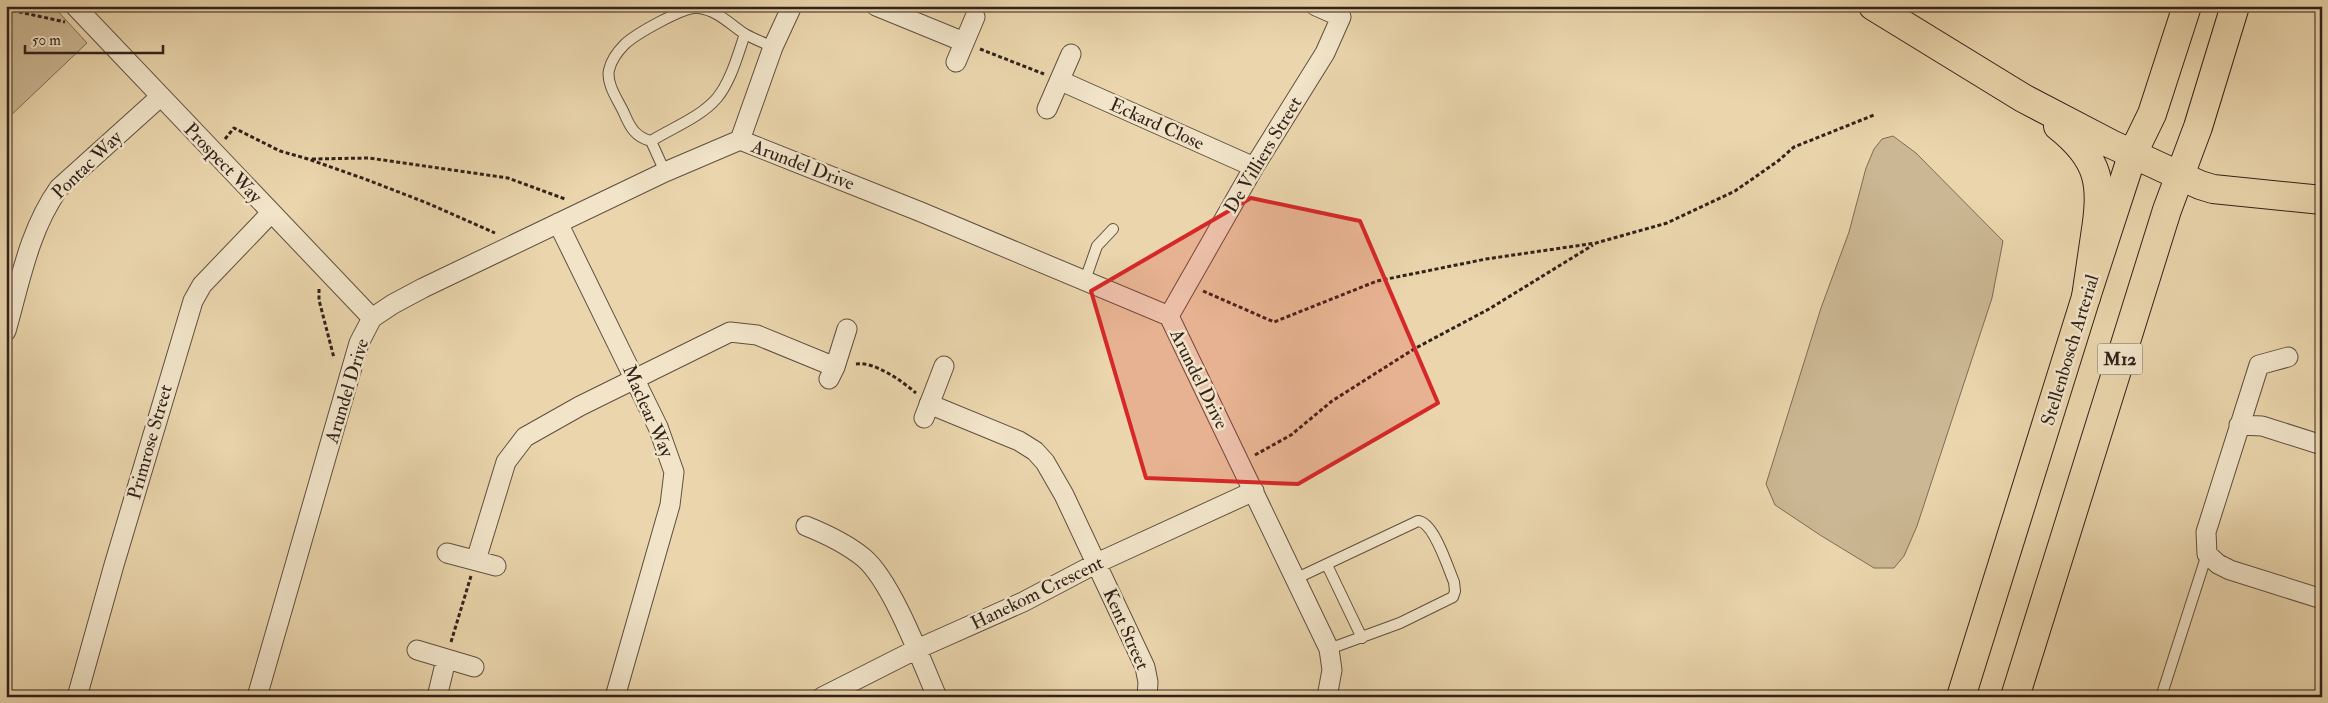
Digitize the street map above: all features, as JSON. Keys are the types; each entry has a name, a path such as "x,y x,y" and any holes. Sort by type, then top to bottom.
{"main road":[{"path":"1873,6 2023,98 2179,176 2213,189 2322,200"},
{"name":"Stellenbosch Arterial","path":"1961,697 2086,297 2133,154 2152,114 2187,6"},
{"name":"M12","path":"2014,697 2179,176 2198,127 2235,6"},
{"path":"2023,98 2074,139 2085,152 2098,180 2099,210 2086,297"}],"street":[{"name":"Prospect Way","path":"75,6 372,318"},
{"path":"740,140 773,47 792,6"},
{"path":"876,6 964,42"},
{"name":"De Villiers Street","path":"1169,316 1254,167 1325,53 1344,12 1316,6"},
{"path":"956,62 975,17"},
{"path":"1047,109 1061,81 1071,54"},
{"name":"Eckard Close","path":"1061,81 1254,167"},
{"name":"Pontac Way","path":"6,331 37,224 46,206 58,188 160,97"},
{"name":"Arundel Drive","path":"257,697 359,344 372,318 400,300 510,246 665,172 740,140 1169,316 1329,649 1332,670 1327,697"},
{"name":"Primrose Street","path":"77,697 116,556 193,301 202,285 271,213"},
{"name":"Maclear Way","path":"558,223 635,380 670,458 674,472 673,487 615,697"},
{"path":"476,560 506,462 515,447 525,437 580,406 730,332 758,335 832,373 847,329"},
{"path":"2288,356 2259,365 2206,532 2207,554 2218,564 2230,570 2322,599"},
{"path":"927,411 944,366"},
{"name":"Kent Street","path":"927,411 1019,441 1035,451 1046,462 1097,563 1145,667 1148,682 1147,697"},
{"path":"2239,425 2262,426 2322,444"},
{"name":"Hanekom Crescent","path":"822,697 915,650 1023,602 1097,563 1254,491"},
{"path":"806,526 825,534 864,558 879,575 895,604 937,697"},
{"path":"447,553 496,566"},
{"path":"417,650 474,667"},
{"path":"437,697 446,660"}],"lane":[{"path":"745,34 727,79 717,98 704,110 651,141 644,139 632,130 608,81 609,70 614,58 634,36 693,8 716,14 745,34 773,47"},
{"path":"651,141 665,172"},
{"path":"1085,280 1097,246 1113,229"},
{"path":"1295,579 1418,521 1424,522 1431,529 1454,582 1455,590 1453,597 1400,623 1329,649"},
{"path":"2162,697 2207,554"},
{"path":"1327,565 1362,638"}],"path":[{"path":"6,9 61,22 93,25"},
{"path":"964,42 1061,81"},
{"path":"1186,285 1274,322 1377,281 1486,259 1596,243 1668,223 1735,191 1778,161 1794,147 1874,115"},
{"path":"214,154 234,128 280,151 308,159 426,203 500,235 510,246"},
{"path":"308,159 369,158 508,178 572,202 581,212"},
{"path":"1240,464 1291,435 1332,401 1414,349 1490,309 1596,243"},
{"path":"325,268 318,278 319,300 335,362 351,373"},
{"path":"832,373 864,362 902,381 927,411"},
{"path":"446,660 476,560"}],"highlighted area":[{"path":"1251,198 1360,221 1438,403 1298,484 1146,478 1091,291"}],"shaded area":[{"path":"6,6 53,6 87,43 6,120"},
{"path":"1893,136 1916,153 2003,241 1992,298 1917,526 1904,556 1894,568 1874,568 1775,505 1766,484 1821,308 1849,232 1866,168 1874,149 1882,139"}]}
